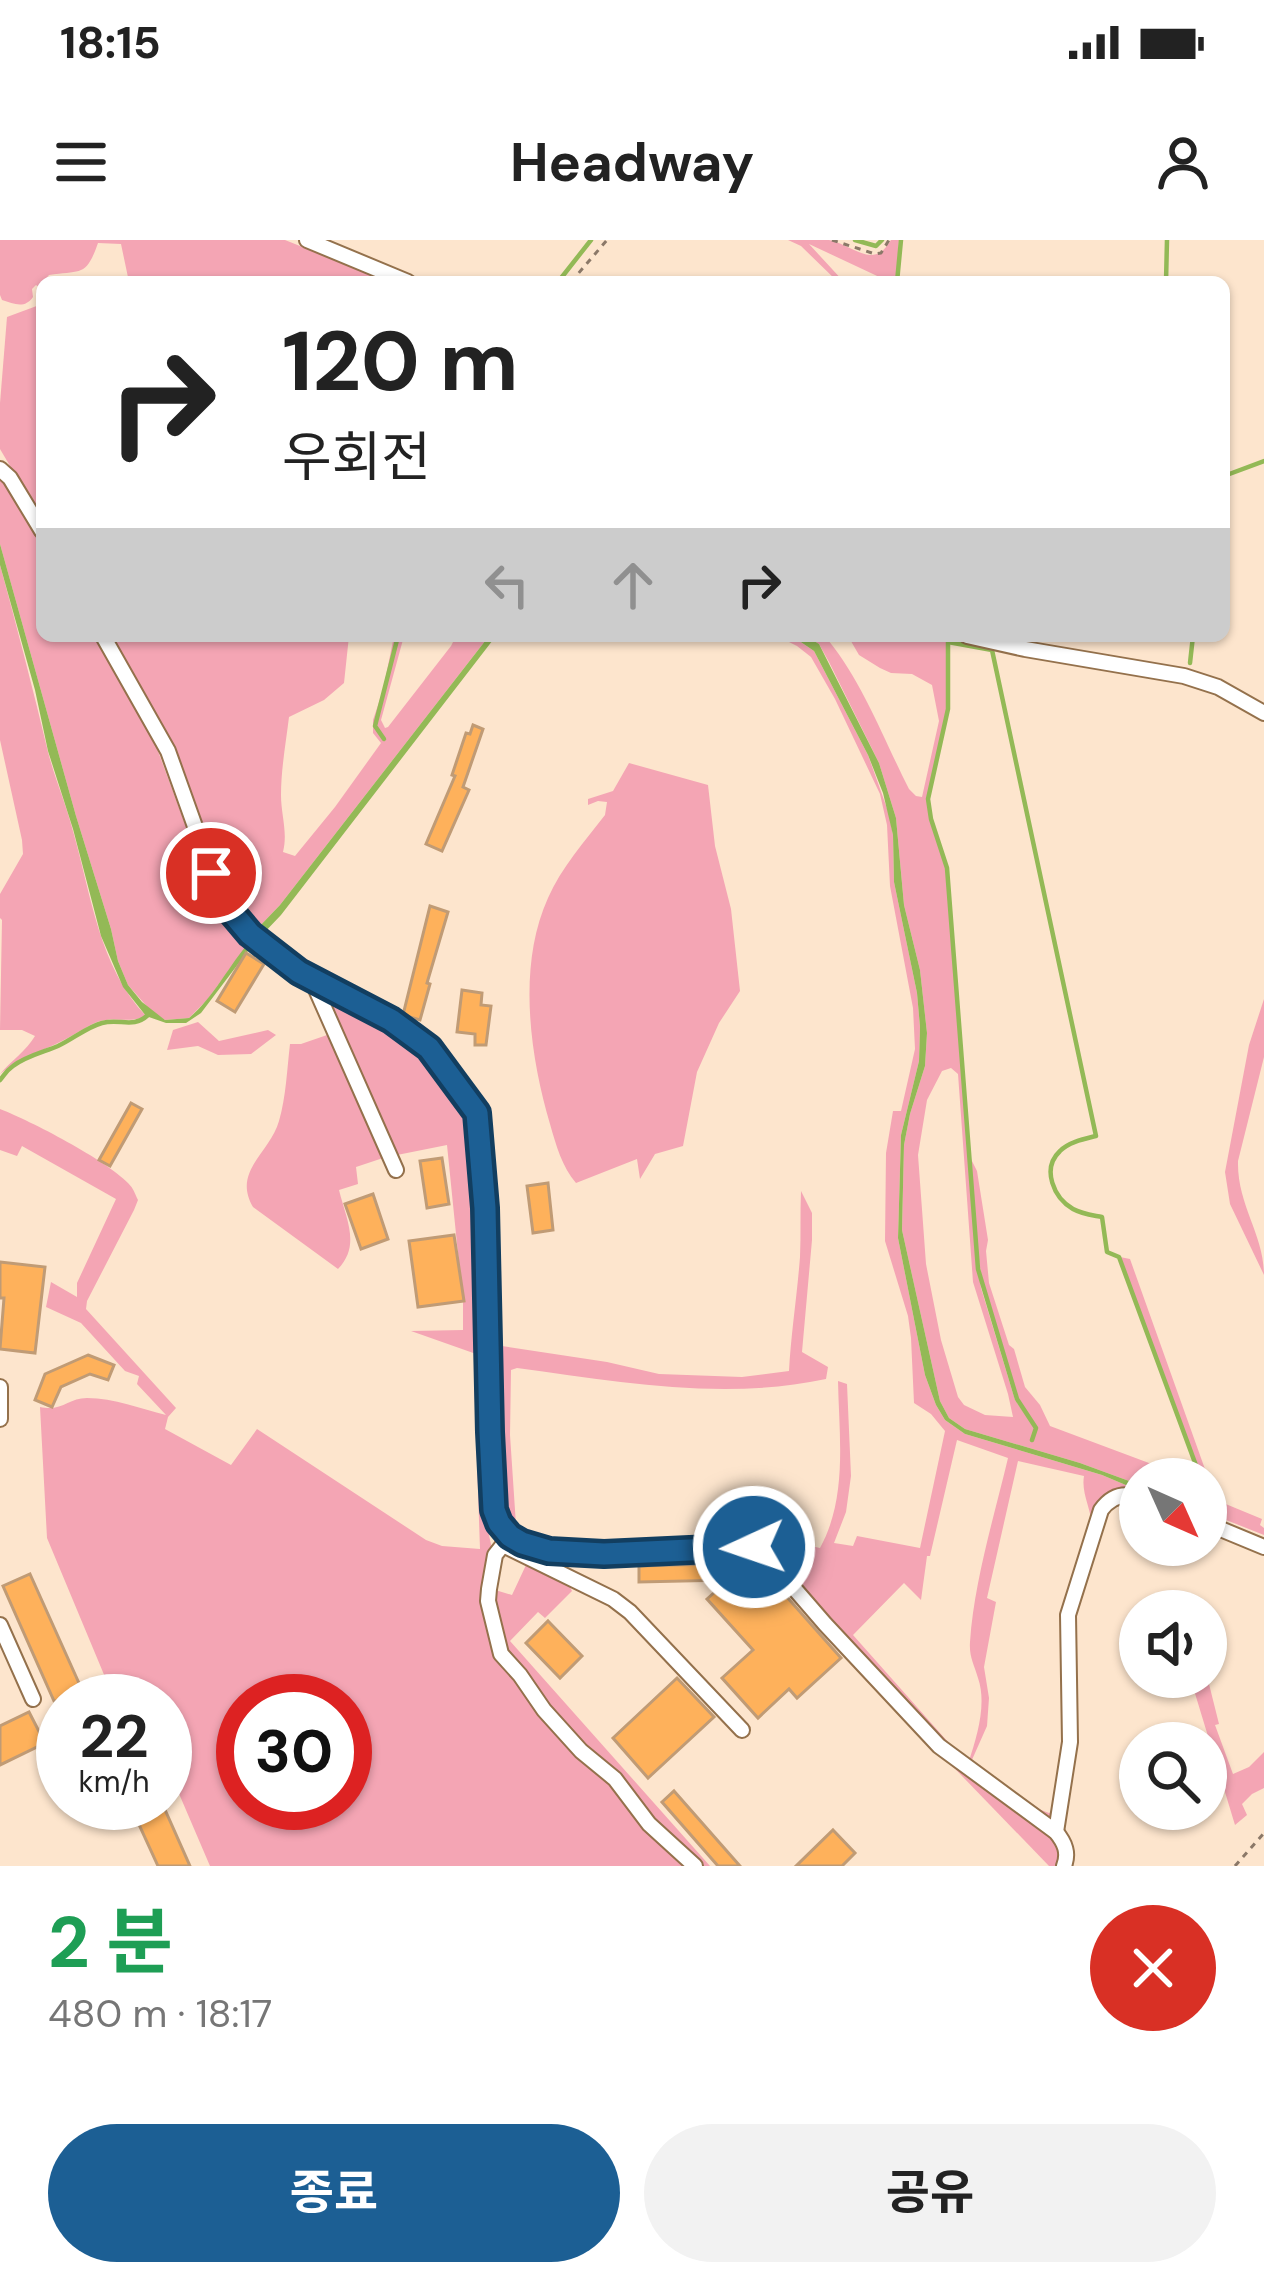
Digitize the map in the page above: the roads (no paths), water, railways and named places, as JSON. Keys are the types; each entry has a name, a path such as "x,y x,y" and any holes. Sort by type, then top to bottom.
{"street":[{"path":"307,240 394,276"},
{"path":"0,469 36,521"},
{"path":"106,642 168,751 223,902 282,961 391,1020 429,1048 477,1113 485,1208 494,1510 507,1541 614,1599 742,1730"},
{"path":"994,642 1184,676 1219,686 1264,713"},
{"path":"310,978 396,1170"},
{"path":"0,1387 0,1419"},
{"path":"1056,1832 1070,1742 1067,1642 1071,1603 1101,1510 1119,1496"},
{"path":"1227,1532 1264,1547"},
{"path":"507,1541 536,1549 587,1553 761,1550 939,1746 1056,1832 1066,1847 1064,1866"},
{"path":"507,1541 495,1555 488,1601 501,1654 581,1751 615,1779 649,1824 694,1866"},
{"path":"0,1625 33,1700"}],"waterway":[{"path":"563,276 591,240"},
{"path":"855,240 876,246 882,240"},
{"path":"898,276 901,240"},
{"path":"1166,276 1167,240"},
{"path":"1230,474 1264,461"},
{"path":"384,739 375,726 396,642"},
{"path":"1032,1440 1036,1428 1017,1399 978,1269 947,868 928,799 948,709 948,642 992,650 1096,1136 1060,1151 1051,1166 1052,1183 1073,1209 1102,1217 1107,1252 1119,1257 1193,1458"},
{"path":"1190,663 1192,642"},
{"path":"0,1080 18,1063 96,1025 137,1021 148,1015"}]}
